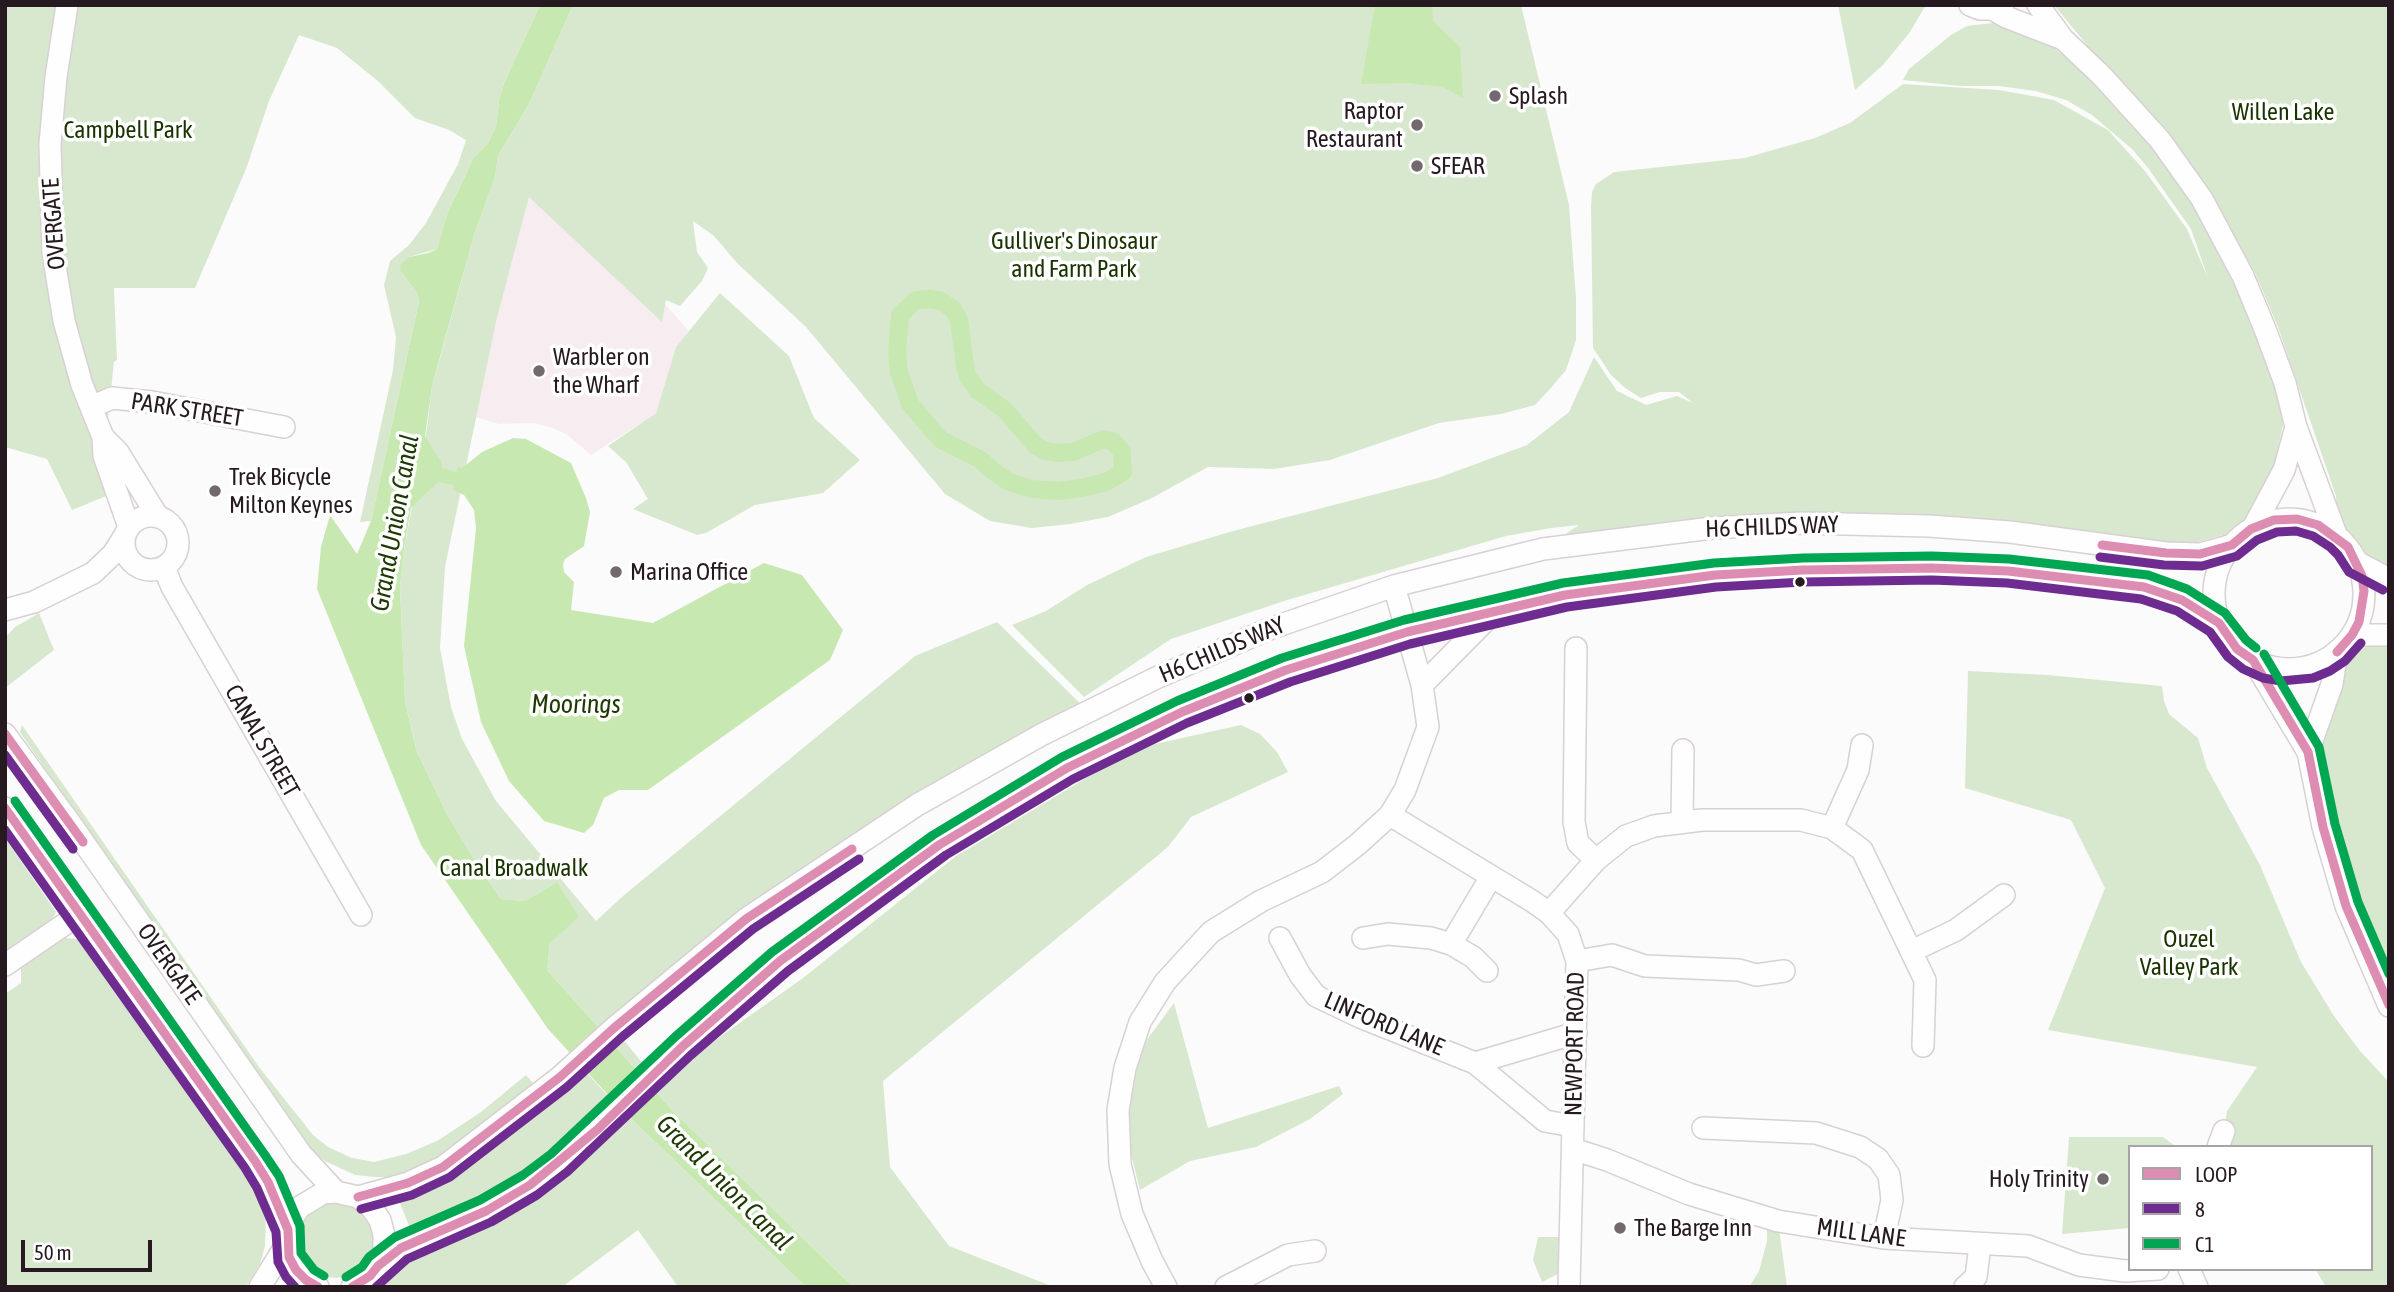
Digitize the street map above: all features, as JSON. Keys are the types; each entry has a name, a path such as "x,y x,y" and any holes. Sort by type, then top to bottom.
{"street":[{"name":"OVERGATE","path":"67,5 56,77 50,144 53,253 64,321 103,437 104,456 127,531"},
{"path":"1970,5 1980,9 1998,7 2006,17 2063,39"},
{"path":"2038,5 2063,39 2102,76 2160,140 2202,199 2243,275 2285,383 2296,427 2337,537"},
{"name":"PARK STREET","path":"91,407 112,398 152,402 284,427"},
{"path":"2296,427 2284,470 2244,535 2218,569 2214,596 2223,630 2251,659 2308,752 2323,827 2346,906 2389,1006"},
{"name":"OVERGATE","path":"103,437 118,452 158,517"},
{"path":"10,612 93,573 113,554 127,531 142,518 158,517 171,525 177,539 175,555 155,568 93,573"},
{"path":"2244,535 2274,520 2297,519 2318,525 2348,547 2357,562 2364,591 2363,607 2352,635 2337,652 2311,666 2297,669 2267,666 2251,659"},
{"name":"H6 CHILDS WAY","path":"358,1197 416,1180 443,1167 560,1077 645,1002 746,919 917,805 1111,700 1269,629 1394,586 1543,549 1712,528 1801,523 1929,526 2010,532 2166,554 2200,554 2244,535"},
{"path":"127,531 126,553 137,566 155,568"},
{"path":"2357,562 2389,579"},
{"name":"CANAL STREET","path":"155,568 173,587 362,915"},
{"name":"H6 CHILDS WAY","path":"352,1287 370,1276 401,1248 486,1211 530,1185 598,1129 683,1046 780,961 939,845 1067,768 1182,712 1286,670 1407,632 1565,595 1715,575 1803,569 1932,568 2008,571 2144,587 2182,600 2223,630"},
{"path":"1166,1287 1132,1213 1120,1164 1118,1110 1125,1068 1140,1022 1165,982 1211,932 1261,901 1322,872 1390,815 1405,790 1428,727 1422,685 1394,586"},
{"path":"1422,685 1495,612"},
{"path":"2352,635 2389,635"},
{"path":"1576,649 1574,822 1578,843 1596,860"},
{"path":"2308,752 2332,684 2337,652"},
{"name":"OVERGATE","path":"5,734 301,1154 336,1192"},
{"path":"1832,828 1858,770 1862,745"},
{"path":"1682,821 1683,750"},
{"name":"OVERGATE","path":"5,808 256,1161 268,1182 287,1237 289,1257 296,1270 318,1287"},
{"name":"NEWPORT ROAD","path":"1390,815 1549,913 1568,934 1577,961 1569,1287"},
{"path":"1549,913 1596,860 1626,836 1654,826 1682,821 1801,820 1832,828 1861,850 1925,979 1923,1046"},
{"path":"1451,944 1491,877"},
{"path":"1912,951 1955,930 2004,895"},
{"path":"5,965 81,913"},
{"path":"1363,937 1410,935 1451,944 1473,957 1487,971"},
{"name":"LINFORD LANE","path":"1280,938 1300,975 1316,996 1360,1017 1475,1063 1545,1121 1573,1125"},
{"path":"1577,961 1612,955 1645,965 1739,970 1756,975 1784,971"},
{"name":"LINFORD LANE","path":"1475,1063 1576,1033"},
{"path":"1703,1128 1816,1132 1860,1147 1878,1159 1889,1175 1892,1200 1884,1238"},
{"name":"MILL LANE","path":"1573,1149 1689,1194 1767,1218 1884,1238 2028,1246 2079,1265 2128,1271"},
{"path":"260,1287 287,1237 292,1218 311,1199 323,1193 336,1192 358,1197 371,1206 382,1227 384,1251 370,1276"},
{"path":"1965,1287 1976,1277 1980,1245"},
{"path":"1226,1287 1288,1255 1315,1251"},
{"path":"2190,1271 2197,1287"}],"shaded area":[{"path":"529,196 633,268 689,331 676,348 656,413 591,455 566,434 550,427 533,423 499,424 475,417 496,322"}],"green space":[{"name":"Campbell Park","path":"5,5 540,5 504,83 496,126 488,143 474,157 447,214 437,249 409,257 401,272 416,291 419,301 371,521 360,522 393,370 396,337 384,285 390,261 409,245 426,223 458,164 466,140 449,130 415,118 378,81 337,48 299,35 269,101 246,169 195,288 114,288 117,360 114,362 107,427 116,492 72,510 47,459 5,447"},
{"path":"573,5 1521,5 1569,205 1576,298 1576,340 1566,370 1535,405 1501,414 1439,423 1330,460 1274,469 1208,467 1152,498 1108,517 1032,528 990,521 945,494 806,327 737,263 714,236 693,221 697,252 708,268 702,281 680,306 666,300 662,322 529,197 496,322 445,567 440,648 451,707 462,739 496,801 596,921 915,656 997,622 1088,711 917,805 614,1028 661,1086 693,1056 803,978 956,856 1103,768 1155,744 1241,725 1260,734 1277,752 1288,772 1191,817 1168,847 883,1081 890,1167 949,1246 1054,1287 853,1287 673,1111 547,970 557,882 525,901 501,899 447,814 417,752 405,701 400,587 432,387 475,232 495,177 498,156 530,102"},
{"path":"1838,5 1926,5 1910,32 1883,65 1855,90"},
{"name":"Willen Lake","path":"2054,5 2389,5 2389,579 2357,562 2348,547 2337,537 2336,496 2278,327 2255,273 2212,195 2167,130 2104,66"},
{"path":"1993,23 2012,27 2054,48 2095,80 2152,143 2195,205 2236,278 2279,395 2283,425 2275,463 2253,528 2238,538 2222,535 2198,542 2164,544 1801,523 1543,549 1579,525 1551,528 1506,536 1284,601 1171,639 1084,697 1012,625 1046,611 1087,585 1146,557 1233,531 1438,478 1527,445 1569,412 1594,357 1617,391 1646,405 1677,396 1693,403 1679,392 1660,392 1641,398 1611,375 1593,348 1591,206 1592,192 1596,184 1614,172 1745,158 1815,138 1850,123 1903,84 1999,90 2054,100 2108,130 2145,171 2187,229 2208,278 2191,229 2148,168 2132,149 2092,115 2066,100 2036,91 1903,80 1909,69 1951,35 1967,26"},
{"path":"720,293 789,356 814,418 860,460 823,493 755,505 706,533 697,535 633,509 648,499 626,462 608,446 656,413 676,347"},
{"path":"39,613 54,650 5,688 5,638 15,627"},
{"path":"2352,635 2389,635 2389,1006 2308,752 2337,652"},
{"name":"Ouzel Valley Park","path":"1968,671 2048,675 2162,686 2169,714 2198,738 2207,768 2260,865 2301,962 2334,1016 2360,1051 2389,1082 2389,1287 2326,1287 2316,1271 2373,1271 2373,1145 2219,1145 2227,1111 2257,1067 2048,1030 2105,888 2071,820 1965,788"},
{"path":"22,725 259,1067 313,1135 328,1147 352,1158 374,1162 406,1154 437,1141 481,1112 526,1075 533,1083 448,1151 418,1169 386,1177 355,1175 312,1152 26,741 20,732"},
{"path":"5,838 56,912 49,925 5,953"},
{"path":"64,938 85,942 95,953 250,1174 266,1216 265,1246 260,1264 246,1287 5,1287 5,991 8,992 21,983 21,968"},
{"path":"1174,1003 1208,1128 1339,1086 1343,1094 1310,1119 1256,1147 1190,1161 1140,1190 1128,1142 1126,1098 1143,1045"},
{"path":"584,1070 609,1097 578,1129 526,1172 473,1205 410,1228 397,1196 443,1178 489,1147"},
{"path":"619,1107 806,1287 678,1287 638,1230 562,1287 363,1287 378,1266 486,1211"},
{"path":"2069,1137 2163,1137 2174,1145 2128,1145 2128,1228 2062,1234"},
{"path":"336,1202 351,1205 363,1213 371,1225 374,1240 371,1255 363,1267 351,1275 336,1278 321,1275 309,1267 301,1255 298,1240 301,1225 309,1213 321,1205"},
{"path":"1767,1218 1778,1221 1787,1287 1749,1287 1759,1271 1767,1241"},
{"path":"1538,1237 1559,1237 1562,1250 1558,1274 1542,1282 1533,1260"}],"water":[{"path":"540,5 573,5 530,102 498,156 495,177 475,232 432,387 425,436 442,468 456,472 458,467 462,468 482,452 513,438 526,439 571,463 590,512 584,546 565,559 563,564 564,572 574,582 571,610 653,623 764,563 802,575 843,630 830,660 648,790 619,790 604,798 593,825 584,833 544,821 509,781 481,722 464,646 476,528 474,510 464,495 453,490 454,485 438,482 411,508 400,587 405,701 417,752 447,814 501,899 525,901 557,882 579,917 550,943 547,970 673,1111 853,1287 806,1287 619,1107 548,1029 421,845 317,589 321,547 330,515 357,554 371,521 419,301 416,291 401,272 400,265 409,257 437,249 447,214 474,157 488,143 496,126 504,83"},
{"path":"1375,5 1432,5 1433,21 1460,47 1463,98 1443,87 1407,83 1361,84"}],"waterway":[{"path":"929,299 941,301 953,309 959,320 965,367 968,377 978,391 1005,410 1035,445 1045,451 1059,453 1073,452 1104,439 1114,442 1122,452 1123,472 1106,482 1081,488 1057,491 1032,489 1009,482 981,460 941,440 910,404 899,372 897,352 900,315 916,300 929,299"}],"transit line":[{"name":"LOOP","path":"2102,545 2166,553 2200,554 2232,545 2251,529 2274,520 2297,519 2318,525 2348,547 2362,576 2364,591 2359,622 2337,652"},
{"name":"8","path":"2100,557 2164,565 2202,566 2237,556 2257,540 2277,532 2296,531 2313,536 2330,547 2349,572 2383,590"},
{"name":"C1","path":"346,1277 362,1267 369,1257 395,1237 480,1200 523,1175 551,1154 675,1037 772,952 933,835 1062,757 1177,701 1282,658 1404,620 1563,583 1714,563 1803,558 1932,556 2009,559 2148,575 2187,589 2225,613 2246,640 2256,648"},
{"name":"LOOP","path":"352,1287 370,1276 401,1248 486,1211 530,1185 598,1129 683,1046 780,961 939,845 1067,768 1182,712 1286,670 1407,632 1565,595 1715,575 1803,570 1932,568 2008,571 2144,587 2182,600 2219,623 2237,649 2253,660 2308,752 2323,827 2346,906 2389,1005"},
{"name":"8","path":"376,1287 407,1259 491,1222 537,1195 567,1172 691,1055 788,971 946,855 1073,779 1187,723 1290,682 1410,644 1567,607 1716,587 1803,582 1932,580 2007,583 2141,599 2177,611 2210,632 2228,657 2243,669 2263,678 2281,681 2313,678 2330,671 2345,661 2361,643"},
{"name":"C1","path":"2264,654 2319,747 2335,824 2358,902 2389,974"},
{"name":"LOOP","path":"5,734 83,842"},
{"name":"8","path":"5,755 73,849"},
{"name":"C1","path":"15,801 279,1176 300,1226 301,1253 314,1270 324,1276"},
{"name":"LOOP","path":"5,808 255,1161 268,1182 288,1230 289,1257 296,1270 318,1287"},
{"name":"8","path":"5,830 245,1168 276,1232 278,1262 295,1287"},
{"name":"LOOP","path":"358,1197 408,1183 443,1167 560,1077 614,1028 746,919 852,849"},
{"name":"8","path":"361,1209 412,1195 450,1177 567,1087 622,1037 753,929 859,859"}],"place":[{"name":"Splash","path":"1495,96"},
{"name":"Raptor Restaurant","path":"1417,125"},
{"name":"SFEAR","path":"1417,166"},
{"name":"Warbler on the Wharf","path":"539,371"},
{"name":"Trek Bicycle Milton Keynes","path":"215,491"},
{"name":"Marina Office","path":"616,572"},
{"name":"Holy Trinity","path":"2103,1179"},
{"name":"The Barge Inn","path":"1620,1228"}],"park label":[{"name":"Gulliver's Dinosaur and Farm Park","path":"1074,255"},
{"name":"Canal Broadwalk","path":"514,868"}],"water label":[{"name":"Grand Union Canal","path":"395,523"},
{"name":"Moorings","path":"576,705"},
{"name":"Grand Union Canal","path":"724,1183"}]}
